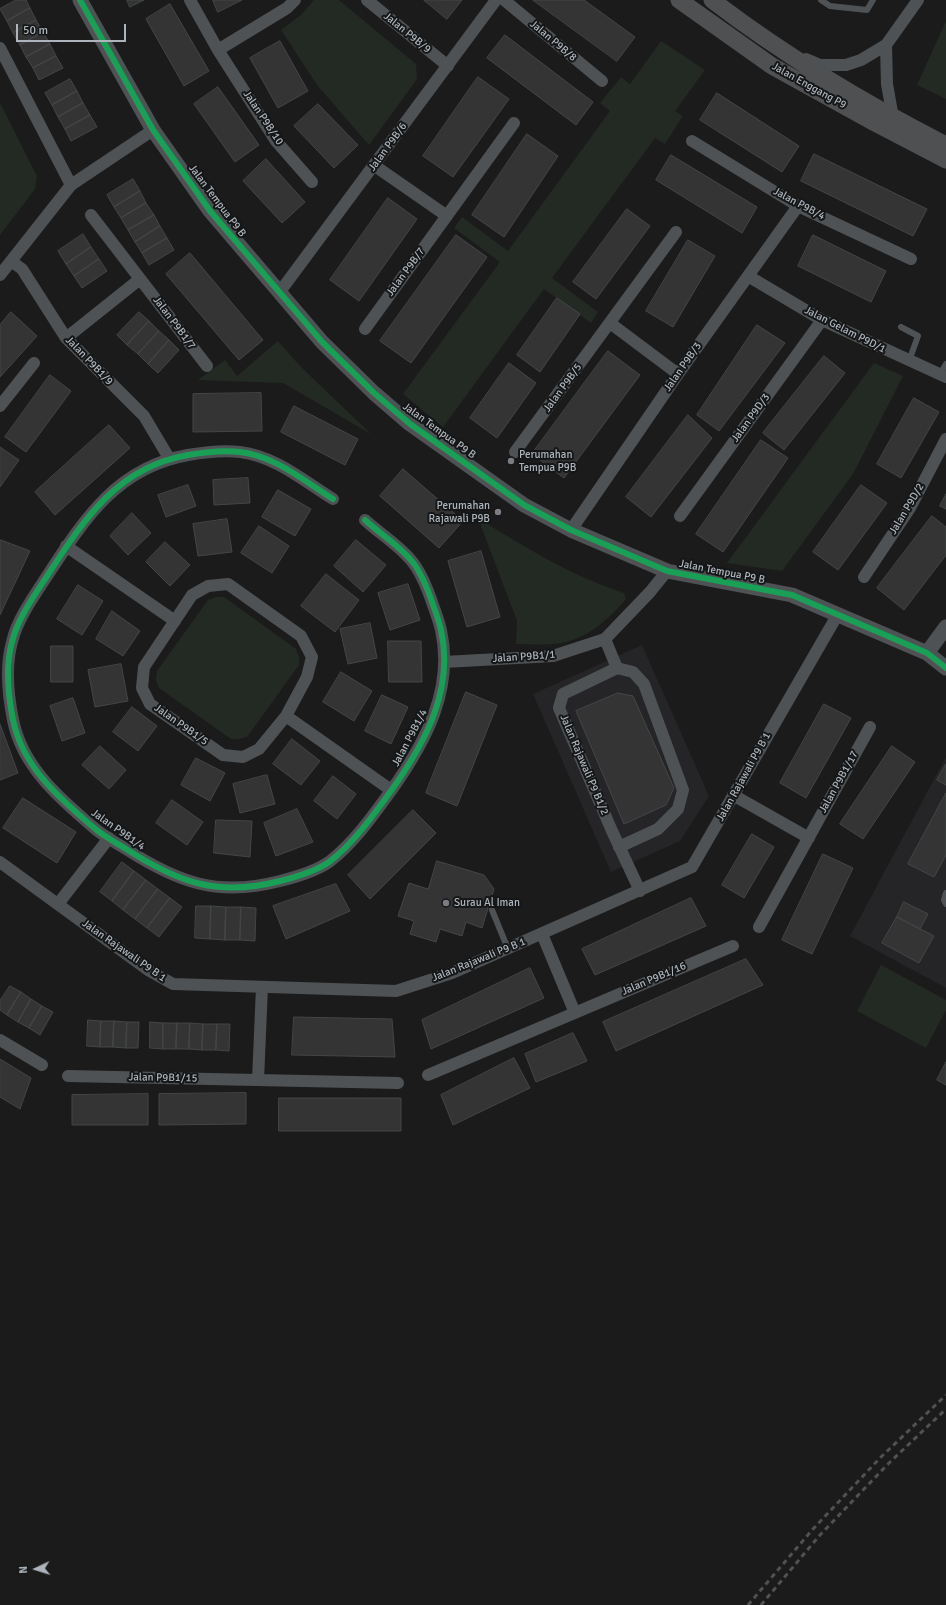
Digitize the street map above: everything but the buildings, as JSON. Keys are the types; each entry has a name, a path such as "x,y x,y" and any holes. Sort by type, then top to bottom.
{"main road":[{"name":"Jalan Enggang P9","path":"679,0 772,66 946,160"},
{"name":"Jalan Enggang P9","path":"712,0 784,52 893,118 946,145"}],"street":[{"name":"Jalan Tempua P9 B","path":"80,0 153,130 210,211 322,342 374,393 410,424 524,505 571,530 667,571 792,595 927,653 946,668"},
{"name":"Jalan P9B/10","path":"190,0 218,50 276,141 312,182"},
{"path":"218,50 288,8 295,0"},
{"name":"Jalan P9B/9","path":"367,0 448,66"},
{"name":"Jalan P9B/6","path":"280,293 496,0"},
{"name":"Jalan P9B/8","path":"504,0 602,81"},
{"path":"784,52 820,64 846,65 861,60 886,45 918,0"},
{"path":"886,45 887,84 893,118"},
{"path":"1,53 71,186"},
{"name":"Jalan P9B/7","path":"365,329 514,123"},
{"path":"0,275 71,186 153,130"},
{"name":"Jalan P9B/4","path":"692,141 798,206 911,259"},
{"path":"375,166 447,216"},
{"name":"Jalan P9B/3","path":"571,530 678,374 798,206"},
{"name":"Jalan P9B1/7","path":"91,215 207,366"},
{"name":"Jalan P9B/5","path":"515,452 676,232"},
{"name":"Jalan P9B1/9","path":"11,261 22,269 66,338 144,416 169,458"},
{"name":"Jalan Gelam P9D/1","path":"748,276 822,320 909,361 944,372"},
{"path":"66,338 140,279"},
{"name":"Jalan P9D/3","path":"680,516 822,320"},
{"path":"610,323 678,374"},
{"path":"0,406 34,363"},
{"name":"Jalan P9D/2","path":"864,577 910,508 946,439"},
{"name":"Jalan P9B1/4","path":"333,499 266,457 238,452 205,452 169,458 130,476 95,506 66,546 30,603 12,641 7,679 13,722 23,751 41,779 96,829 147,863 189,883 222,888 261,886 296,877 328,862 363,828 408,765 435,716 444,672 441,631 429,594 411,560 365,520"},
{"path":"66,546 175,621"},
{"name":"Jalan P9B1/1","path":"444,662 553,656 605,639 650,592 667,571"},
{"name":"Jalan P9B1/5","path":"228,584 301,636 312,657 307,677 286,716 259,748 243,757 223,755 150,704 142,688 144,667 175,621 192,595 208,586 228,584"},
{"name":"Jalan Rajawali P9 B 1","path":"0,862 148,970 173,984 396,991 452,973 692,867 709,840 733,795 838,614"},
{"path":"927,653 946,627"},
{"path":"605,639 617,668 633,672 644,684 683,790 678,808 658,829 619,847"},
{"name":"Jalan Rajawali P9 B1/2","path":"617,668 563,694 559,708 619,847 640,891"},
{"path":"286,716 391,790"},
{"name":"Jalan P9B1/17","path":"759,927 870,727"},
{"path":"733,795 809,838"},
{"path":"58,904 109,838"},
{"path":"542,934 575,1013"},
{"name":"Jalan P9B1/16","path":"428,1076 733,946"},
{"path":"258,1080 262,987"},
{"path":"0,1040 42,1065"},
{"name":"Jalan P9B1/15","path":"68,1076 398,1082"}],"lane":[{"path":"821,0 830,6 867,10 873,0"},
{"path":"901,326 918,336 909,361"},
{"path":"946,893 944,900 946,904"},
{"path":"492,910 508,949"}],"shaded area":[{"path":"314,0 339,0 416,64 417,79 369,145 317,85 281,30 302,14"},
{"path":"946,21 946,99 917,85"},
{"path":"661,41 705,70 675,111 683,116 665,144 655,138 552,278 598,312 591,323 544,289 443,427 403,394 500,262 454,228 462,217 508,251 610,111 600,103 621,77 630,84"},
{"path":"0,103 37,176 35,189 0,235"},
{"path":"278,341 300,366 371,434 283,383 198,380 225,360 237,376"},
{"path":"874,363 903,376 853,474 782,571 727,563"},
{"path":"478,518 549,560 586,578 624,593 626,599 599,625 575,639 554,644 516,644 517,621"},
{"path":"216,597 224,597 296,649 299,657 299,665 247,737 239,739 231,739 159,688 156,680 157,671 208,600"},
{"path":"642,645 709,796 680,841 611,872 533,694"},
{"path":"946,757 946,988 850,936"},
{"path":"881,965 946,1000 946,1010 926,1048 857,1011"}],"railway":[{"path":"748,1605 813,1529 881,1457 946,1395"},
{"path":"761,1605 820,1535 888,1464 946,1409"}],"cycle path":[{"path":"80,0 153,130 210,211 322,342 374,393 410,424 524,505 571,530 667,571 792,595 927,653 946,668"},
{"path":"333,499 289,470 265,458 253,454 228,451 188,455 163,461 142,471 123,483 90,515 62,553 38,589 14,633 8,661 10,701 18,737 33,766 67,805 105,836 164,871 200,884 237,888 258,886 299,876 312,871 329,862 347,846 364,827 405,770 426,733 434,714 444,673 444,652 441,630 420,574 410,559 399,548 365,520"}],"place":[{"name":"Perumahan Tempua P9B","path":"511,461"},
{"name":"Perumahan Rajawali P9B","path":"498,512"},
{"name":"Surau Al Iman","path":"446,903"}]}
